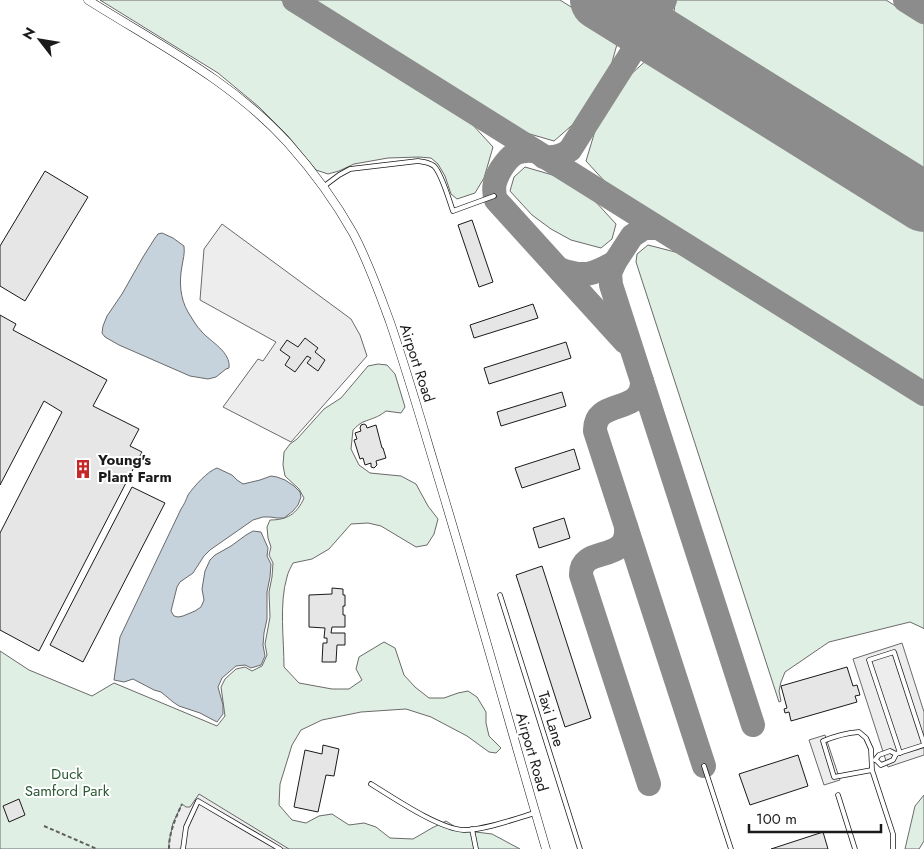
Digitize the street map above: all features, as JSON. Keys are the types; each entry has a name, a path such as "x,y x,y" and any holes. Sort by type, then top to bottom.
{"street":[{"name":"Airport Road","path":"88,0 224,84 257,112 287,142 314,174 354,235 376,282 400,351 546,849"}],"lane":[{"path":"323,187 350,169 418,161 433,165 438,172 453,211 494,196"},
{"name":"Taxi Lane","path":"500,595 580,849"},
{"path":"874,760 881,764 893,760 898,754 924,744 894,652 869,660 898,754"},
{"path":"872,770 834,777 823,741 850,732 859,732 866,738 874,760 872,770 892,834 893,849"},
{"path":"874,760 879,755 890,751 898,754"},
{"path":"704,766 732,849"},
{"path":"371,784 435,822 462,830 495,825 536,813"},
{"path":"838,795 854,849"},
{"path":"184,849 186,827 198,801 280,849"},
{"path":"472,830 476,849"}],"path":[{"path":"169,849 173,824 182,804"},
{"path":"44,826 97,849"}],"green space":[{"path":"100,0 281,0 410,81 471,123 493,147 484,178 475,193 457,199 451,194 445,176 438,164 431,158 388,158 354,164 328,174 316,170 288,136 259,107 218,73"},
{"path":"306,0 560,0 619,37 611,66 595,94 578,120 554,141 523,132 458,95"},
{"path":"676,0 886,0 924,24 924,180 679,27 674,14"},
{"path":"651,56 924,227 924,387 667,226 608,185 586,161 595,131 609,104 628,77"},
{"path":"525,167 556,176 594,200 616,224 612,239 601,248 571,240 551,229 532,215 510,191 514,177"},
{"path":"648,245 679,253 745,291 924,403 924,629 910,622 829,642 785,672 779,691 781,701 779,702 636,262 637,254"},
{"name":"Duck Samford Park","path":"387,365 395,374 405,407 401,413 386,411 359,425 353,430 351,449 359,465 370,473 401,476 416,484 428,506 438,519 434,534 427,545 416,547 381,526 368,523 351,524 329,549 312,559 293,563 287,575 283,598 284,667 299,683 332,689 349,689 362,680 356,669 359,657 384,642 395,648 404,675 429,698 444,698 468,691 477,697 486,712 489,736 501,748 496,753 489,752 467,736 431,717 406,709 361,712 322,720 301,730 292,745 280,784 279,805 292,820 306,823 319,816 332,814 349,825 364,823 376,827 390,838 413,839 446,821 460,830 492,834 520,849 0,849 0,651 29,670 92,696 114,683 217,726 225,716 221,687 225,679 236,669 245,667 252,671 262,666 267,655 265,644 270,617 269,592 273,563 269,555 271,547 267,527 270,520 282,519 295,512 304,498 299,489 285,476 283,465 284,452 324,409 341,398 368,366"},
{"path":"924,795 924,841 919,849 905,849 915,806"}],"shaded area":[{"path":"222,224 351,319 360,335 367,356 291,442 223,407 258,359 263,361 276,342 200,300 204,249"},
{"path":"162,233 184,246 180,284 183,301 196,325 224,352 229,362 229,368 216,377 208,379 190,376 119,345 105,337 102,333 107,316 155,238 158,234"},
{"path":"217,468 232,475 243,484 271,476 277,477 294,486 300,492 301,497 298,505 284,518 263,517 253,520 210,550 193,573 180,582 177,587 171,611 174,616 178,617 201,607 204,600 202,589 205,571 210,560 253,531 261,532 268,548 267,556 271,564 263,645 265,656 261,665 251,668 245,665 236,666 222,678 218,687 223,705 223,714 217,722 200,713 179,706 161,692 133,679 124,682 114,680 120,637 181,509 194,487 205,475"},
{"path":"902,643 924,712 924,755 888,767 853,659"},
{"path":"825,735 840,780 824,785 809,740"},
{"path":"199,794 289,849 169,849 173,823 182,804 190,807"}],"building":[{"path":"45,171 88,197 25,301 0,286 0,246"},
{"path":"472,220 493,282 479,287 458,225"},
{"path":"533,304 538,318 474,338 470,325"},
{"name":"Young's Plant Farm","path":"0,315 16,324 13,330 107,380 93,406 139,429 130,446 142,452 39,651 0,630 0,533 62,412 44,401 0,485"},
{"path":"305,338 318,348 315,352 325,360 318,371 307,363 311,358 307,356 295,372 285,365 290,357 280,350 287,340 298,347"},
{"path":"566,342 571,358 489,384 484,368"},
{"path":"562,392 566,406 501,426 497,412"},
{"path":"364,424 367,428 376,425 386,458 376,461 377,465 374,468 371,467 371,463 365,465 363,458 360,459 354,440 357,439 355,433 361,431 361,425"},
{"path":"574,449 580,469 522,488 515,468"},
{"path":"132,487 165,503 83,662 50,645"},
{"path":"564,518 570,538 539,548 533,528"},
{"path":"542,566 591,718 565,727 516,575"},
{"path":"332,588 343,589 343,595 345,595 343,615 345,615 345,627 332,627 331,633 345,633 345,645 337,645 336,662 322,662 323,643 327,643 327,638 324,638 325,628 309,627 309,595 332,594"},
{"path":"847,667 853,686 857,685 860,695 855,696 857,702 791,721 789,712 785,713 784,709 787,708 781,686"},
{"path":"323,745 339,749 334,776 326,775 318,812 294,807 305,750 322,754"},
{"path":"798,755 808,786 750,805 739,774"},
{"path":"19,799 25,815 9,822 3,806"},
{"path":"823,832 828,849 771,849"}],"taxiway":[{"path":"294,0 924,394"},
{"path":"665,0 660,11 659,22 661,32 668,42"},
{"path":"905,0 924,12"},
{"path":"621,13 640,16 659,8"},
{"path":"544,157 558,156 570,150 634,49 650,41 668,42"},
{"path":"535,151 519,152 508,160 496,180 494,188 496,200 625,342"},
{"path":"658,228 644,228 632,236 610,273 611,285 753,725"},
{"path":"559,269 575,274 588,274 615,262"},
{"path":"642,381 640,392 635,399 602,414 597,421 595,431 704,766"},
{"path":"626,527 625,539 620,546 613,551 588,560 583,566 581,575 649,784"}],"runway":[{"path":"600,0 924,202"}],"place":[{"name":"Young's Plant Farm","path":"83,469"}]}
